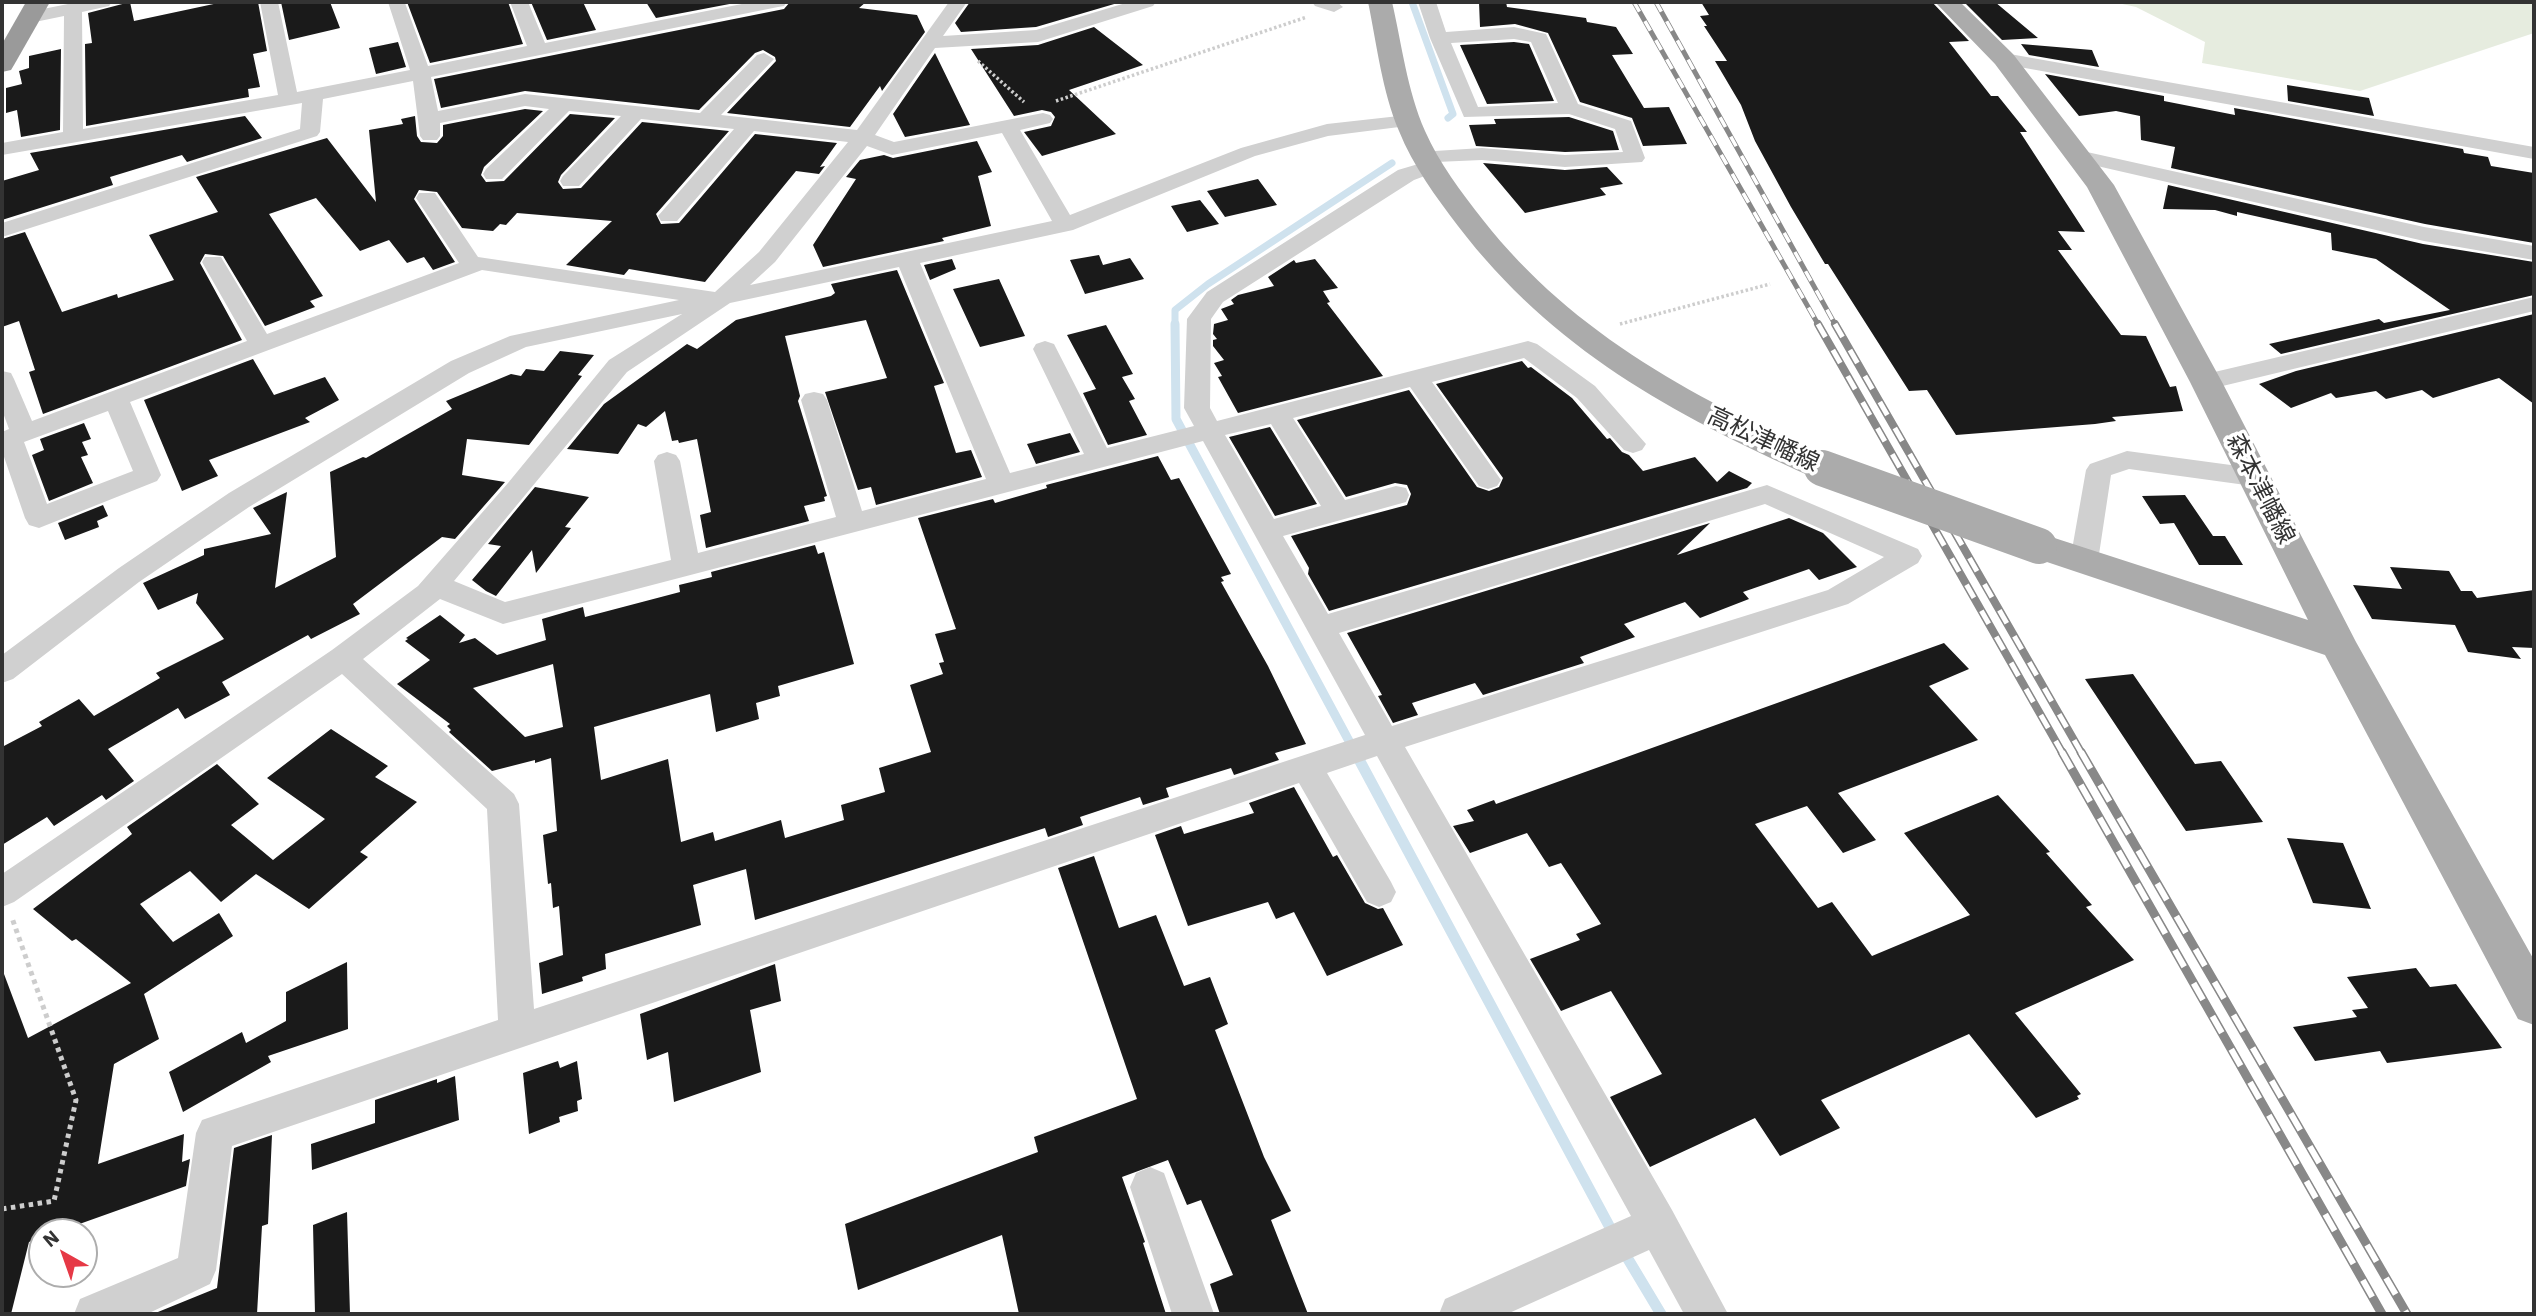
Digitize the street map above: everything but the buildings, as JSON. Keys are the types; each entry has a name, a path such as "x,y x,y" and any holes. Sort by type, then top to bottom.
{"highway":[{"path":"2,65 34,9"}],"main road":[{"name":"高松津幡線","path":"1380,2 1408,121 1428,162 1476,232 1516,278 1575,333 1653,386 1742,434 1822,468 2039,546 2339,645"},
{"name":"森本津幡線","path":"1947,2 2004,59 2100,185 2206,382 2339,645 2534,1004"}],"street":[{"path":"34,9 73,8 103,2"},
{"path":"270,2 289,99"},
{"path":"519,2 538,49"},
{"path":"2,149 289,99 538,49 716,7 778,2"},
{"path":"2,891 343,658 435,585 618,366 721,299 767,257 863,137 958,2"},
{"path":"928,43 1038,36 1147,2"},
{"path":"1427,2 1439,38 1471,113 1570,108 1624,125 1635,159 1564,161 1482,154 1428,162 1406,175 1215,297 1199,319 1197,408 1193,436 1267,531 1321,627 1363,749 1633,1236 1707,1314"},
{"path":"396,4 421,72 430,127 525,100 863,137 892,149 1008,126 1037,114"},
{"path":"73,8 74,137"},
{"path":"1439,38 1514,33 1539,38 1570,108"},
{"path":"705,120 764,59"},
{"path":"2004,59 2534,153"},
{"path":"2,230 310,132 313,94"},
{"path":"494,174 565,104"},
{"path":"571,181 636,112"},
{"path":"2,671 184,536 460,367 519,341 1065,225 1248,152 1327,130 1408,121"},
{"path":"669,216 748,125"},
{"path":"1008,126 1065,225"},
{"path":"2078,156 2424,234 2534,253"},
{"path":"427,198 473,266"},
{"path":"907,259 1002,485"},
{"path":"213,262 261,345"},
{"path":"12,437 480,263 721,299"},
{"path":"2206,382 2534,304"},
{"path":"1045,349 1100,460"},
{"path":"435,585 503,613 1528,349 1586,392 1633,444"},
{"path":"2,379 12,437 39,518 148,475 116,399"},
{"path":"1416,379 1488,480"},
{"path":"814,400 852,524"},
{"path":"1278,414 1338,511"},
{"path":"2084,561 2099,470 2127,460 2253,477"},
{"path":"667,461 686,566"},
{"path":"113,1311 196,1270 215,1133 1307,767 1838,597 1908,556 1767,494 1321,627"},
{"path":"1267,531 1396,495"},
{"path":"343,658 503,804 517,1031"},
{"path":"1307,767 1379,892"},
{"path":"1150,1187 1193,1314"},
{"path":"1460,1314 1633,1236"}],"path":[{"path":"963,41 973,57 1037,114 1327,5"},
{"path":"1620,324 1770,284"},
{"path":"2,891 76,1100 54,1202 2,1209"}],"shaded area":[{"path":"2113,2 2534,2 2534,33 2360,91 2202,63 2205,42 2136,7"}],"waterway":[{"path":"1412,2 1453,114 1448,118"},
{"path":"1175,324 1175,310 1208,284 1392,163"},
{"path":"1175,324 1176,419 1356,754"},
{"path":"1355,752 1614,1235"},
{"path":"1622,1249 1661,1314"}],"railway":[{"path":"1634,2 1819,326"},
{"path":"1656,2 1836,326"},
{"path":"1818,324 2063,754"},
{"path":"1835,324 2082,754"},
{"path":"2062,752 2382,1314"},
{"path":"2081,752 2407,1314"}]}
